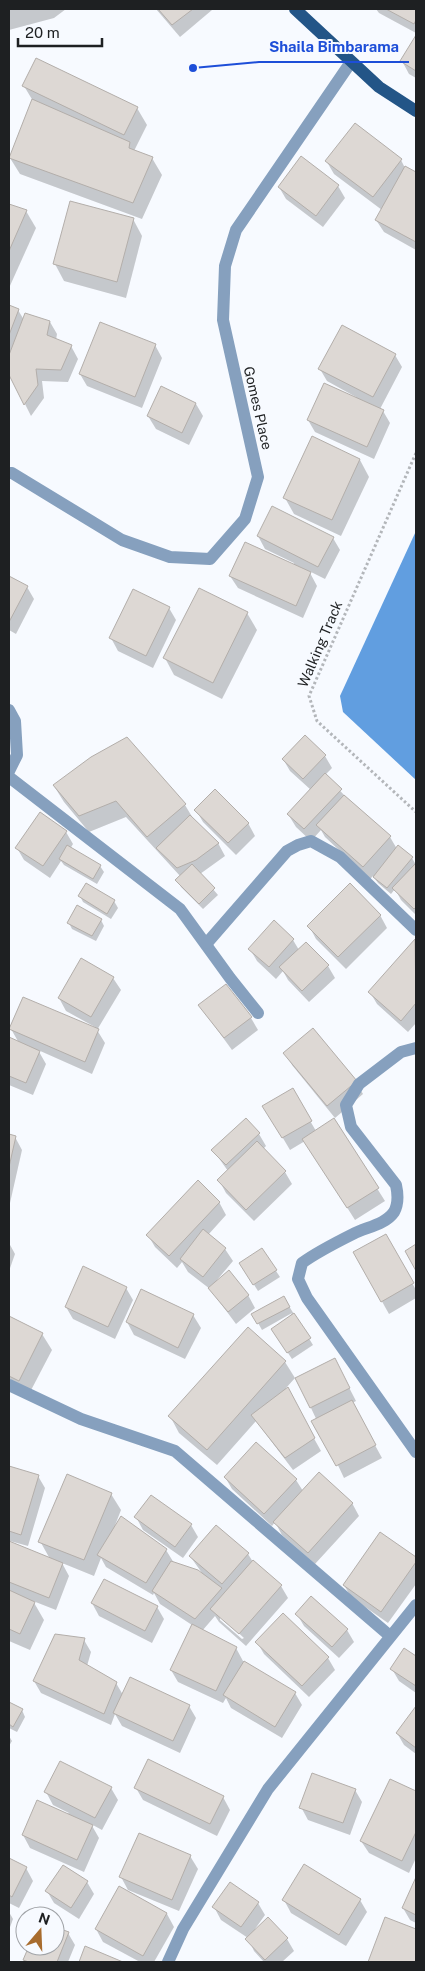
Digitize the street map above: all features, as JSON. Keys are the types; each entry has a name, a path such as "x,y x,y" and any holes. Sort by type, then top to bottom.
{"main road":[{"path":"295,9 379,87 415,107"}],"street":[{"name":"Gomes Place","path":"9,473 12,473 122,540 170,557 210,559 245,519 258,477 223,320 225,266 236,230 351,62"},
{"path":"9,710 15,721 17,756 9,771"},
{"path":"9,777 180,909 258,1013"},
{"path":"207,943 287,851 311,841 340,857 416,930"},
{"path":"416,1048 401,1052 359,1084 346,1105 351,1127 396,1185 399,1196 394,1212 384,1222 354,1233 311,1256 302,1263 298,1279 307,1298 416,1452"},
{"path":"9,1385 81,1418 175,1451 390,1636"},
{"path":"168,1962 183,1928 268,1789 416,1605"}],"path":[{"name":"Walking Track","path":"416,453 309,696 317,721 416,812"}],"water":[{"path":"416,531 416,780 343,712 340,696"}],"building":[{"path":"158,9 193,9 172,25"},
{"path":"386,9 416,9 416,20 414,24"},
{"path":"416,35 416,71 400,61"},
{"path":"36,58 138,107 124,135 22,86"},
{"path":"32,99 130,142 129,148 153,157 133,203 9,158"},
{"path":"355,123 402,159 373,197 325,161"},
{"path":"301,156 339,185 316,216 278,187"},
{"path":"405,166 416,172 416,242 375,220"},
{"path":"70,201 134,218 117,282 53,264"},
{"path":"9,204 27,210 9,251"},
{"path":"9,305 19,309 9,335"},
{"path":"25,313 50,321 47,335 72,345 61,370 36,369 38,385 24,405 9,375 9,355"},
{"path":"100,322 156,344 135,397 79,374"},
{"path":"342,325 396,354 373,397 318,369"},
{"path":"324,383 384,410 367,447 307,420"},
{"path":"161,386 196,403 182,433 147,416"},
{"path":"312,436 360,459 332,520 283,498"},
{"path":"272,506 334,537 318,567 257,536"},
{"path":"245,542 311,572 296,606 229,576"},
{"path":"9,576 28,586 9,622"},
{"path":"199,588 248,612 213,683 163,658"},
{"path":"133,589 170,607 146,656 109,638"},
{"path":"305,735 326,755 303,779 282,759"},
{"path":"127,737 186,804 147,837 116,801 79,816 53,785 91,757"},
{"path":"325,773 342,789 304,829 287,814"},
{"path":"215,789 249,823 228,843 194,810"},
{"path":"344,795 391,836 363,867 316,825"},
{"path":"40,812 67,831 43,866 15,848"},
{"path":"190,815 219,843 196,860 177,868 156,848"},
{"path":"67,845 101,865 93,879 59,859"},
{"path":"398,845 413,857 387,888 373,877"},
{"path":"416,863 416,907 414,909 392,888"},
{"path":"192,864 215,888 199,904 175,880"},
{"path":"86,883 115,900 107,914 78,896"},
{"path":"350,883 381,915 338,957 307,926"},
{"path":"77,905 102,919 92,936 67,923"},
{"path":"274,920 294,939 269,967 248,949"},
{"path":"415,939 416,1003 401,1021 368,992"},
{"path":"306,942 329,965 302,991 279,967"},
{"path":"81,958 114,977 91,1017 58,998"},
{"path":"226,984 252,1017 224,1038 198,1005"},
{"path":"23,997 99,1029 85,1062 9,1029"},
{"path":"313,1028 357,1081 327,1106 283,1053"},
{"path":"9,1037 40,1051 26,1083 9,1076"},
{"path":"293,1088 312,1121 282,1138 262,1106"},
{"path":"246,1118 260,1133 226,1165 211,1150"},
{"path":"334,1118 379,1188 347,1208 302,1139"},
{"path":"9,1134 16,1136 9,1167"},
{"path":"257,1141 286,1171 246,1210 217,1180"},
{"path":"198,1180 220,1202 169,1256 146,1235"},
{"path":"203,1229 226,1248 203,1277 180,1259"},
{"path":"386,1234 414,1283 381,1302 353,1252"},
{"path":"416,1244 416,1271 405,1251"},
{"path":"262,1248 277,1270 253,1285 239,1263"},
{"path":"83,1266 127,1287 108,1327 65,1307"},
{"path":"229,1270 249,1295 228,1312 208,1288"},
{"path":"141,1289 194,1314 178,1348 126,1322"},
{"path":"284,1296 290,1307 257,1324 251,1314"},
{"path":"294,1313 311,1338 287,1353 271,1329"},
{"path":"9,1316 43,1333 19,1381 9,1376"},
{"path":"248,1327 286,1361 207,1450 168,1416"},
{"path":"335,1358 350,1388 310,1408 295,1378"},
{"path":"288,1387 315,1438 285,1458 251,1415"},
{"path":"352,1400 376,1445 336,1466 311,1421"},
{"path":"256,1442 297,1479 264,1514 224,1477"},
{"path":"9,1466 39,1475 21,1535 9,1531"},
{"path":"319,1472 353,1503 308,1553 273,1522"},
{"path":"67,1474 112,1493 84,1560 38,1542"},
{"path":"151,1495 192,1524 175,1547 134,1517"},
{"path":"121,1516 167,1549 146,1583 97,1555"},
{"path":"216,1525 249,1553 222,1584 189,1556"},
{"path":"380,1532 416,1557 416,1562 381,1612 343,1585"},
{"path":"9,1541 63,1563 49,1598 9,1582"},
{"path":"253,1560 282,1585 239,1634 210,1609"},
{"path":"171,1561 198,1570 222,1588 195,1619 152,1591"},
{"path":"104,1579 158,1606 145,1631 91,1603"},
{"path":"9,1590 35,1602 20,1634 9,1629"},
{"path":"311,1596 348,1629 332,1647 295,1614"},
{"path":"283,1613 329,1657 302,1686 255,1642"},
{"path":"192,1624 237,1647 216,1691 170,1670"},
{"path":"55,1634 85,1638 79,1660 117,1682 104,1714 33,1681"},
{"path":"404,1648 416,1656 416,1686 390,1669"},
{"path":"244,1661 296,1692 275,1727 223,1695"},
{"path":"130,1677 190,1705 173,1741 113,1713"},
{"path":"9,1702 23,1709 13,1727 9,1724"},
{"path":"416,1706 416,1748 396,1733"},
{"path":"148,1759 224,1796 210,1824 134,1788"},
{"path":"60,1761 112,1787 95,1818 44,1792"},
{"path":"312,1773 356,1789 343,1823 299,1808"},
{"path":"390,1779 416,1791 416,1832 402,1861 360,1841"},
{"path":"37,1800 93,1825 77,1860 22,1835"},
{"path":"139,1833 191,1855 172,1900 119,1877"},
{"path":"9,1858 27,1867 12,1897 9,1895"},
{"path":"304,1864 361,1899 339,1935 282,1900"},
{"path":"63,1865 88,1881 71,1908 45,1891"},
{"path":"416,1877 416,1915 402,1908"},
{"path":"230,1882 259,1902 241,1927 212,1907"},
{"path":"119,1886 167,1913 143,1956 95,1929"},
{"path":"268,1917 288,1938 265,1960 245,1939"},
{"path":"385,1917 416,1929 416,1962 368,1962"},
{"path":"65,1931 69,1932 65,1942"},
{"path":"85,1946 123,1962 79,1962"},
{"path":"25,1956 59,1956 57,1962 29,1962 23,1960"}],"place":[{"name":"Shaila Bimbarama","path":"193,68"}]}
